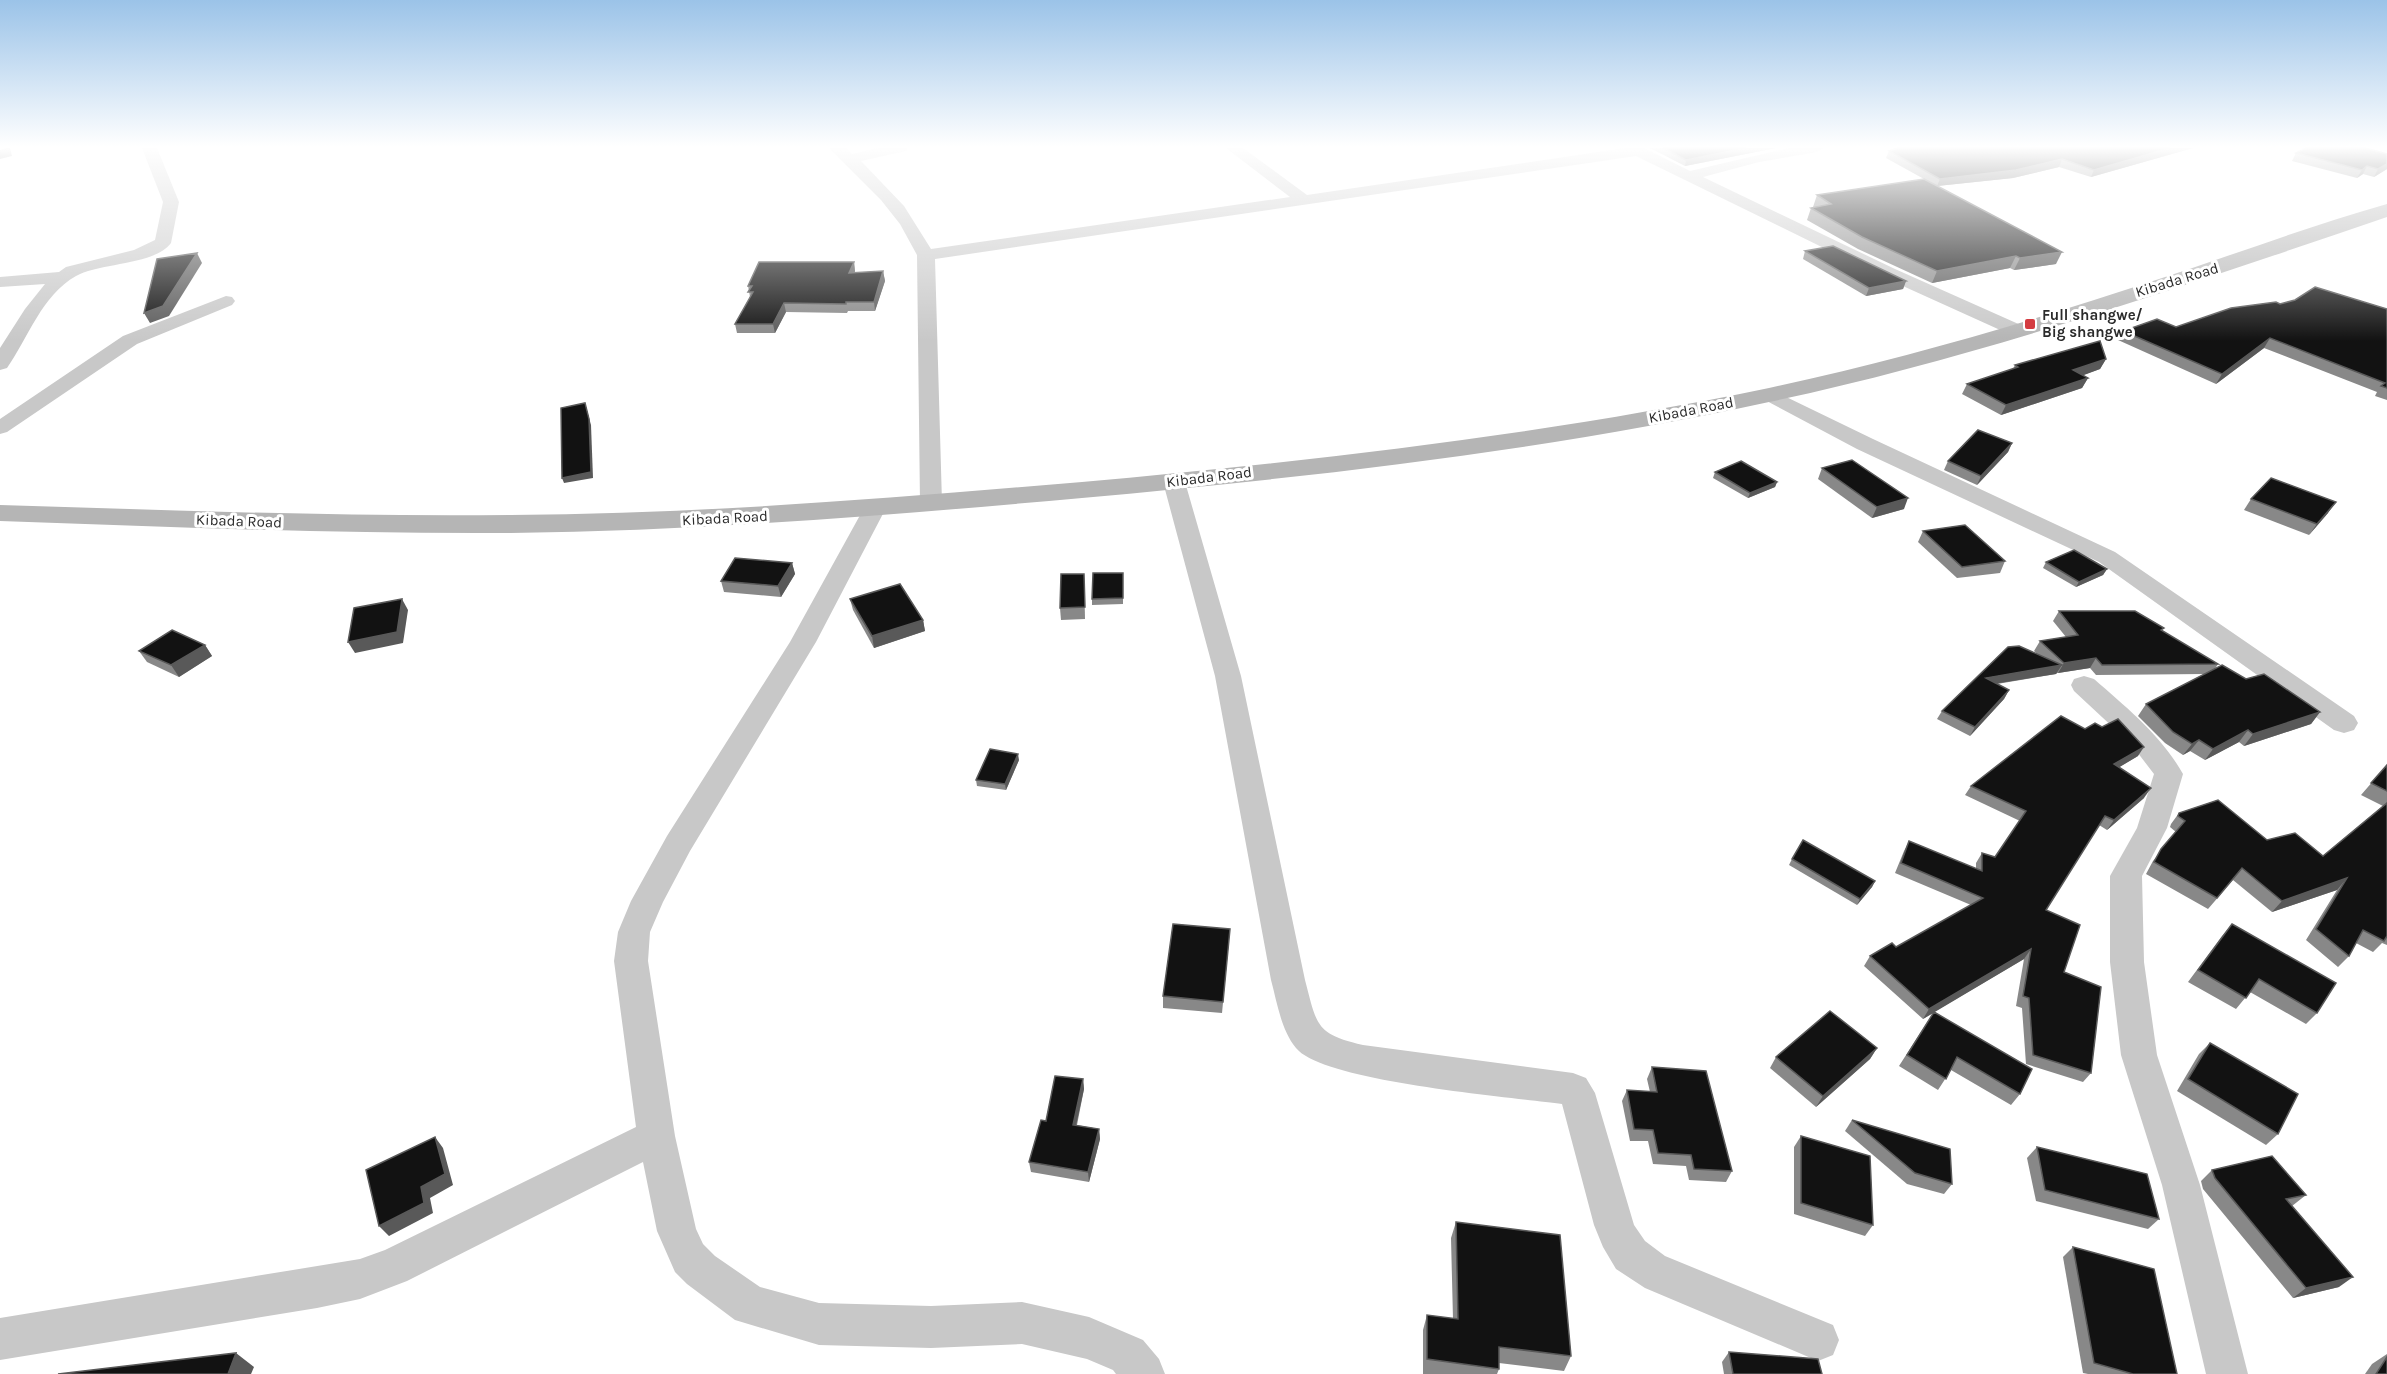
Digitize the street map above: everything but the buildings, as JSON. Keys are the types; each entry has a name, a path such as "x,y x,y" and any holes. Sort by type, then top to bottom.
{"main road":[{"name":"Kibada Road","path":"0,513 268,522 511,524 699,519 875,508 1174,482 1488,444 1595,427 1770,394 1884,368 2229,265 2381,212"}],"street":[{"path":"0,364 33,312 61,277 72,271 140,254 163,243 169,212"},
{"path":"902,212 913,227 926,255 931,503"},
{"path":"926,255 1215,212"},
{"path":"1762,212 1889,273 2016,330"},
{"path":"0,282 61,277"},
{"path":"0,428 130,340 226,301"},
{"path":"1770,394 1874,449 2066,536 2107,558 2344,723"},
{"path":"1174,482 1228,676 1288,980 1299,1025 1305,1035 1318,1048 1329,1053 1364,1061 1573,1089 1577,1093 1620,1243 1629,1255 1642,1266 1659,1274 1818,1340"},
{"path":"875,508 803,642 678,844 647,901 634,932 631,961 656,1136 677,1231 689,1258 701,1270 750,1305 819,1324 931,1327 1022,1323 1089,1338 1128,1355 1144,1374"},
{"path":"2084,685 2146,743 2161,759 2169,774 2152,828 2126,876 2127,962 2139,1054 2181,1185 2227,1374"},
{"path":"0,1339 306,1290 360,1279 393,1268 656,1136"}],"place":[{"name":"Full shangwe/ Big shangwe","path":"2030,324"}]}
